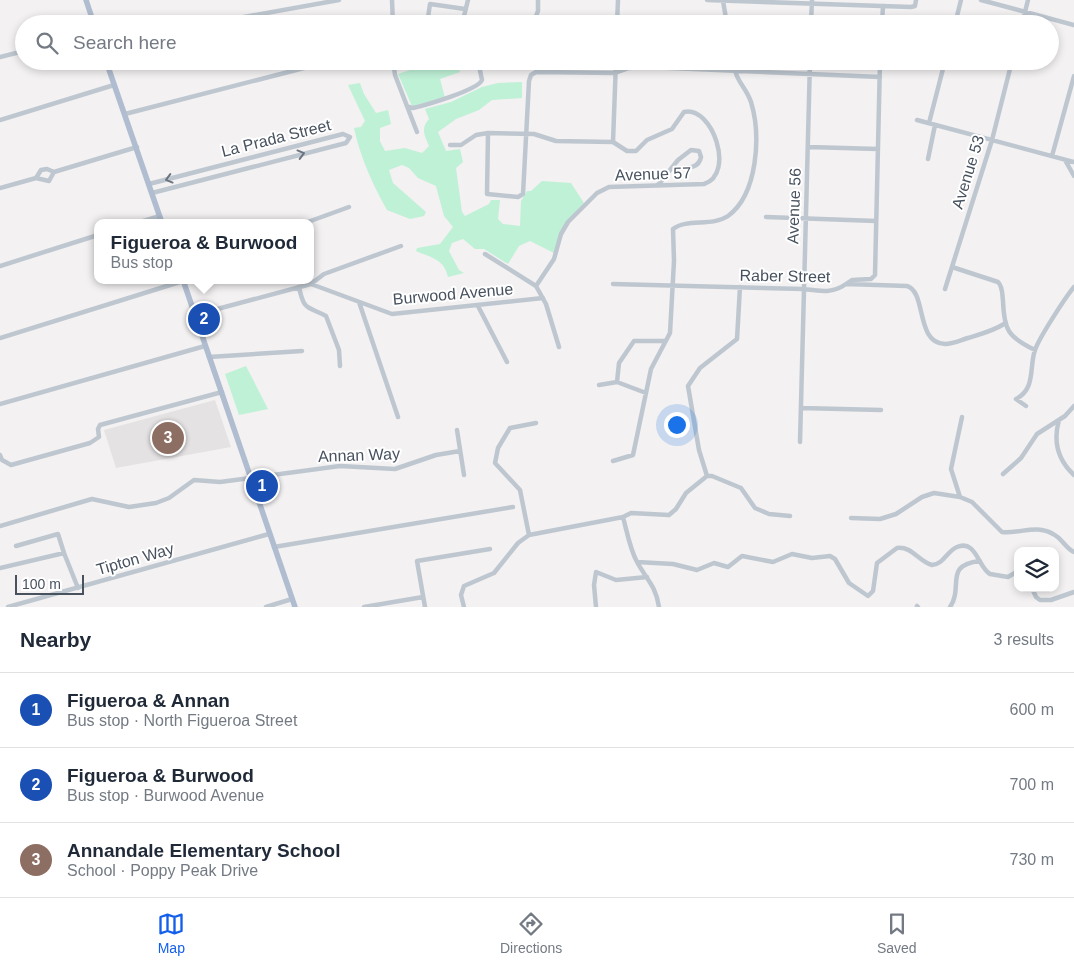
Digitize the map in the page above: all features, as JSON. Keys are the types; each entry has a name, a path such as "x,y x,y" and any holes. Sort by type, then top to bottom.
{"main road":[{"path":"86,0 91,15"},
{"path":"109,70 161,219"},
{"path":"184,284 295,607"}],"street":[{"path":"256,15 339,0"},
{"path":"392,0 393,15"},
{"path":"464,15 468,0"},
{"path":"536,15 538,0"},
{"path":"617,15 618,0"},
{"path":"707,0 812,2 883,6 915,6 916,0"},
{"path":"957,15 961,0"},
{"path":"980,0 1037,15"},
{"path":"1025,15 1028,0"},
{"path":"723,1 725,15"},
{"path":"811,15 812,2"},
{"path":"428,15 430,4 465,9"},
{"path":"882,15 883,6"},
{"path":"1059,21 1074,25"},
{"path":"0,57 15,53"},
{"path":"125,114 296,70"},
{"path":"394,70 417,132"},
{"path":"409,107 413,108 452,98 464,90 478,85 482,80 480,70"},
{"name":"Avenue 57","path":"536,286 554,259 561,234 568,222 597,193 610,187 708,183 714,178 720,166 721,160 711,128 705,118 694,111 684,112 672,129 647,140 636,150 627,151 614,142 615,70"},
{"path":"488,133 487,194 518,197 523,194 531,75 536,72 615,74 624,70"},
{"path":"699,70 880,77"},
{"name":"Avenue 56","path":"800,442 810,70"},
{"path":"846,284 852,280 871,279 875,275 880,70"},
{"path":"928,123 943,70"},
{"name":"Avenue 53","path":"945,289 992,140 1010,70"},
{"path":"613,462 633,455 651,369 670,333 673,285 673,229 682,225 714,221 728,216 745,194 754,177 753,112 748,96 734,72"},
{"path":"1052,156 1072,93 1074,76"},
{"path":"0,120 114,85"},
{"path":"917,120 1074,162"},
{"path":"928,159 935,125"},
{"path":"450,145 461,145 476,135 488,133 526,134 556,140 614,142"},
{"name":"La Prada Street","path":"149,184 343,134 350,137 346,144 152,193"},
{"path":"313,143 315,151"},
{"path":"36,178 40,170 47,169 54,172 137,147"},
{"path":"809,147 878,149"},
{"path":"658,185 685,154 691,150 699,151 701,157 699,163 694,166 679,168"},
{"path":"275,152 277,160"},
{"path":"1065,160 1074,176"},
{"path":"237,162 239,170"},
{"path":"200,171 202,180"},
{"path":"0,188 36,178 44,182 49,181 54,172"},
{"path":"314,220 349,207"},
{"path":"150,219 160,216"},
{"path":"766,218 876,221"},
{"path":"0,266 94,236"},
{"path":"314,282 324,274 401,246"},
{"path":"485,254 536,286 543,298 558,347"},
{"path":"952,267 998,282 1002,291 1004,324 1015,339 1035,350"},
{"path":"0,338 173,284"},
{"path":"195,315 311,284"},
{"name":"Burwood Avenue","path":"311,284 398,314 543,298"},
{"name":"Raber Street","path":"613,284 832,291 846,284 910,287 915,294 929,334 944,344 993,330 1004,324"},
{"path":"299,287 302,304 308,310 326,316 339,350 340,366"},
{"path":"707,476 698,450 688,386 700,368 737,339 740,287"},
{"path":"1026,406 1016,399 1022,396 1030,384 1035,350 1074,287"},
{"path":"359,302 398,416"},
{"path":"478,306 506,362"},
{"path":"617,382 618,363 631,345 638,339 666,340"},
{"path":"0,404 205,346"},
{"path":"209,357 302,351"},
{"path":"599,385 617,382 646,393"},
{"path":"0,455 2,460 10,465 90,444 98,437 100,425 222,392"},
{"path":"1003,474 1021,458 1037,434 1058,420 1074,406"},
{"path":"801,408 882,410"},
{"path":"960,497 951,469 962,417"},
{"path":"1058,420 1056,443 1062,458 1074,475"},
{"path":"529,535 520,490 498,467 495,459 498,448 510,428 536,423"},
{"path":"457,430 464,474"},
{"name":"Annan Way","path":"0,526 92,499 120,506 143,506 168,498 194,480 220,482 340,466 395,469 417,464 436,455 460,451"},
{"path":"464,607 461,595 464,586 494,573 518,543 529,535 623,518 631,513 670,515 686,493 707,476 712,476 741,488 755,508 769,514 790,516"},
{"path":"851,518 880,519 896,514 928,494 960,497 972,502 1002,532 1044,530 1058,537 1074,552"},
{"path":"274,547 513,507"},
{"path":"623,518 637,562 655,587 659,607"},
{"path":"16,546 58,534 78,588"},
{"name":"Tipton Way","path":"8,607 269,534"},
{"path":"637,562 673,564 697,570 714,564 728,567 742,556 773,562 792,554 812,558 830,556 835,558 849,583 868,596 873,592 877,562 897,548 908,549 922,561 932,565 940,562 955,548 965,546 974,551 990,574 1008,577 1014,573"},
{"path":"425,607 417,561 490,549"},
{"path":"0,568 64,553"},
{"path":"950,607 954,598 958,572 966,564 980,561"},
{"path":"596,607 594,585 596,572 613,579 647,577"},
{"path":"1034,592 1036,598 1045,601 1074,592"},
{"path":"364,607 423,597"},
{"path":"266,607 292,599"}],"shaded area":[{"path":"215,400 231,447 116,468 104,430"}],"green space":[{"path":"410,70 459,70 460,72 440,79 445,98 412,106 398,74"},
{"path":"522,82 522,98 492,100 479,110 456,119 438,132 446,151 460,149 463,162 456,168 462,212 465,216 489,204 491,200 500,200 498,219 503,224 520,226 521,201 527,191 531,191 542,181 571,183 584,203 567,221 554,253 530,241 519,246 508,264 484,249 475,249 463,239 452,243 449,251 459,270 464,273 448,277 444,266 416,251 417,248 440,244 453,227 444,216 436,186 418,178 409,168 402,165 389,170 393,183 426,212 424,216 410,219 387,210 363,160 354,128 361,127 365,121 348,85 360,83 364,94 376,113 388,110 391,124 380,128 380,141 385,151 405,148 422,153 429,146 424,132 429,119 425,109 451,102 482,87 498,83"},
{"path":"246,366 268,409 239,415 225,374"}],"place":[{"name":"Figueroa & Burwood","path":"204,319"},
{"name":"Annandale Elementary School","path":"168,438"},
{"name":"Figueroa & Annan","path":"262,486"}]}
